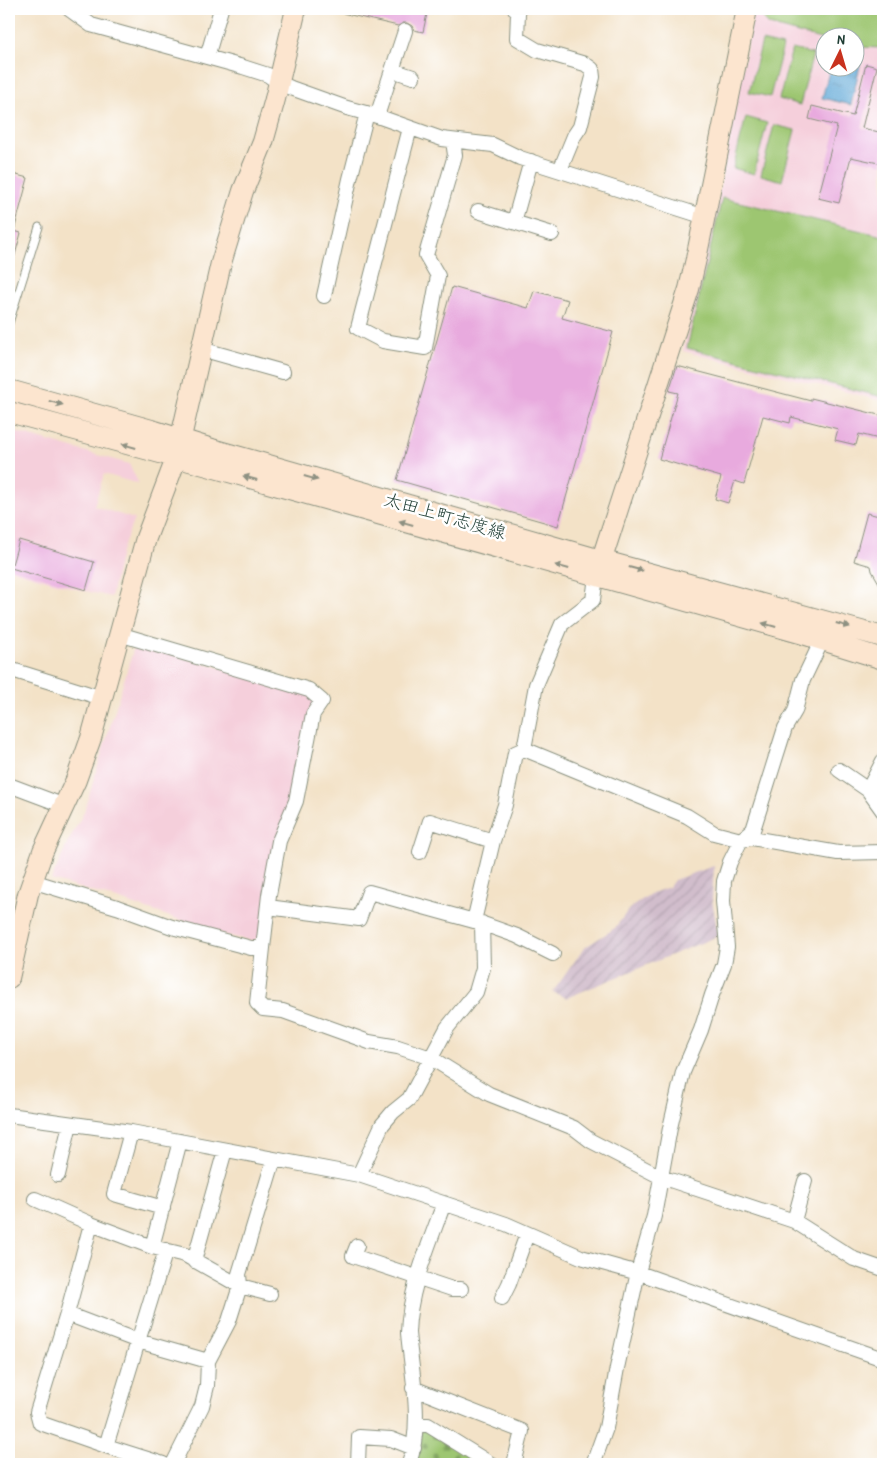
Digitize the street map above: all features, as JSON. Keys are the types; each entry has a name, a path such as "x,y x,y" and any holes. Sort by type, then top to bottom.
{"main road":[{"path":"9,978 32,881 43,851 65,806 91,738 146,538 176,459 231,228 263,142 296,9"},
{"path":"599,568 681,316 696,259 747,9"},
{"name":"太田上町志度線","path":"9,390 180,439 599,568"},
{"name":"太田上町志度線","path":"9,412 176,459 599,568 806,625 883,637"},
{"name":"太田上町志度線","path":"806,625 822,640 883,659"}],"street":[{"path":"69,9 83,14 91,25 268,75 279,83 442,139 453,142 492,145 531,161 705,217"},
{"path":"208,57 221,9"},
{"path":"515,9 518,13 517,38 537,50 585,64 592,70 593,77 580,127 574,136 560,170"},
{"path":"324,296 350,179 372,114 392,70 405,31"},
{"path":"392,70 413,77"},
{"path":"410,128 358,328 383,341 425,348 438,276 426,255 455,155 453,142"},
{"path":"514,222 531,161"},
{"path":"478,211 552,234"},
{"path":"201,349 283,372"},
{"path":"524,749 536,685 562,624 593,600 599,568"},
{"path":"119,634 309,690 322,701 312,714 296,801 279,842 262,948 257,1003 262,1009 282,1012 369,1042 398,1047 431,1058 489,1094 574,1128 591,1141 661,1176 794,1221 854,1259 883,1269"},
{"path":"593,1464 606,1428 638,1272 654,1216 670,1128 683,1072 701,1030 724,964 726,947 723,901 724,881 730,862 741,840 753,830 785,728 795,711 802,680 822,640"},
{"path":"9,669 102,698"},
{"path":"359,1175 382,1125 393,1112 409,1099 447,1028 476,992 483,968 478,922 493,841 505,805 516,753 524,749 687,816 714,832 741,840 752,838 838,853 883,852"},
{"path":"868,790 883,760"},
{"path":"839,770 868,790 883,811"},
{"path":"9,785 65,806"},
{"path":"420,852 430,821 493,841"},
{"path":"32,881 108,904 172,927 251,948 262,948"},
{"path":"268,907 359,919 369,892 478,922 517,936 553,954"},
{"path":"9,1114 131,1132 359,1175 506,1224 581,1257 638,1272 883,1359"},
{"path":"58,1175 70,1124"},
{"path":"131,1132 114,1194 163,1208"},
{"path":"106,1446 138,1340 159,1249 163,1208 180,1141"},
{"path":"194,1261 225,1150"},
{"path":"174,1464 202,1406 207,1386 208,1361 229,1321 240,1286 239,1274 274,1159"},
{"path":"794,1221 805,1181"},
{"path":"35,1199 91,1224 159,1249 185,1255 240,1286 270,1294"},
{"path":"409,1464 414,1448 417,1425 408,1318 418,1278 444,1203"},
{"path":"91,1224 67,1314 37,1412 40,1424 163,1464"},
{"path":"502,1298 527,1234"},
{"path":"357,1246 353,1256 452,1289 460,1289"},
{"path":"67,1314 138,1340 208,1361"},
{"path":"413,1388 522,1431 514,1464"},
{"path":"417,1425 428,1425 491,1464"},
{"path":"358,1464 359,1437 391,1439 414,1448"}],"lane":[{"path":"9,323 39,227"}],"shaded area":[{"path":"754,9 883,9 883,401 683,351 720,188"},
{"path":"9,430 129,464 139,484 104,474 94,506 134,519 121,552 111,597 9,569"},
{"path":"135,644 306,692 319,701 304,747 260,937 252,941 225,935 111,897 51,880 84,812"},
{"path":"714,866 712,899 718,936 566,998 553,992 584,948 615,928 629,909 650,894 669,887 674,880"}],"green space":[{"path":"756,9 883,9 883,48 864,47 864,28 814,28 814,37 769,25 756,12"},
{"path":"762,41 783,46 770,97 749,92"},
{"path":"792,49 813,54 800,105 779,99"},
{"path":"746,117 767,123 754,174 733,168"},
{"path":"774,125 795,130 782,181 761,175"},
{"path":"722,198 883,236 883,397 687,348"},
{"path":"422,1428 483,1464 413,1464"}],"water":[{"path":"827,78 857,78 851,105 822,98"}],"building":[{"path":"342,9 428,9 423,32 414,30 407,23 398,26 342,13"},
{"path":"866,64 877,67 862,128 883,133 883,164 851,157 839,203 818,198 837,126 809,119 812,106 853,116"},
{"path":"9,173 28,178 14,231 21,233 12,266 9,266"},
{"path":"452,287 528,308 534,291 568,300 562,318 613,332 558,526 397,480"},
{"path":"677,366 811,401 811,398 883,416 883,440 859,434 856,445 835,440 838,429 791,417 790,423 763,416 744,484 735,481 728,503 715,499 721,477 659,459 678,393 669,391"},
{"path":"867,513 883,517 883,590 871,566 854,561"},
{"path":"19,540 94,562 86,590 11,568"}]}
